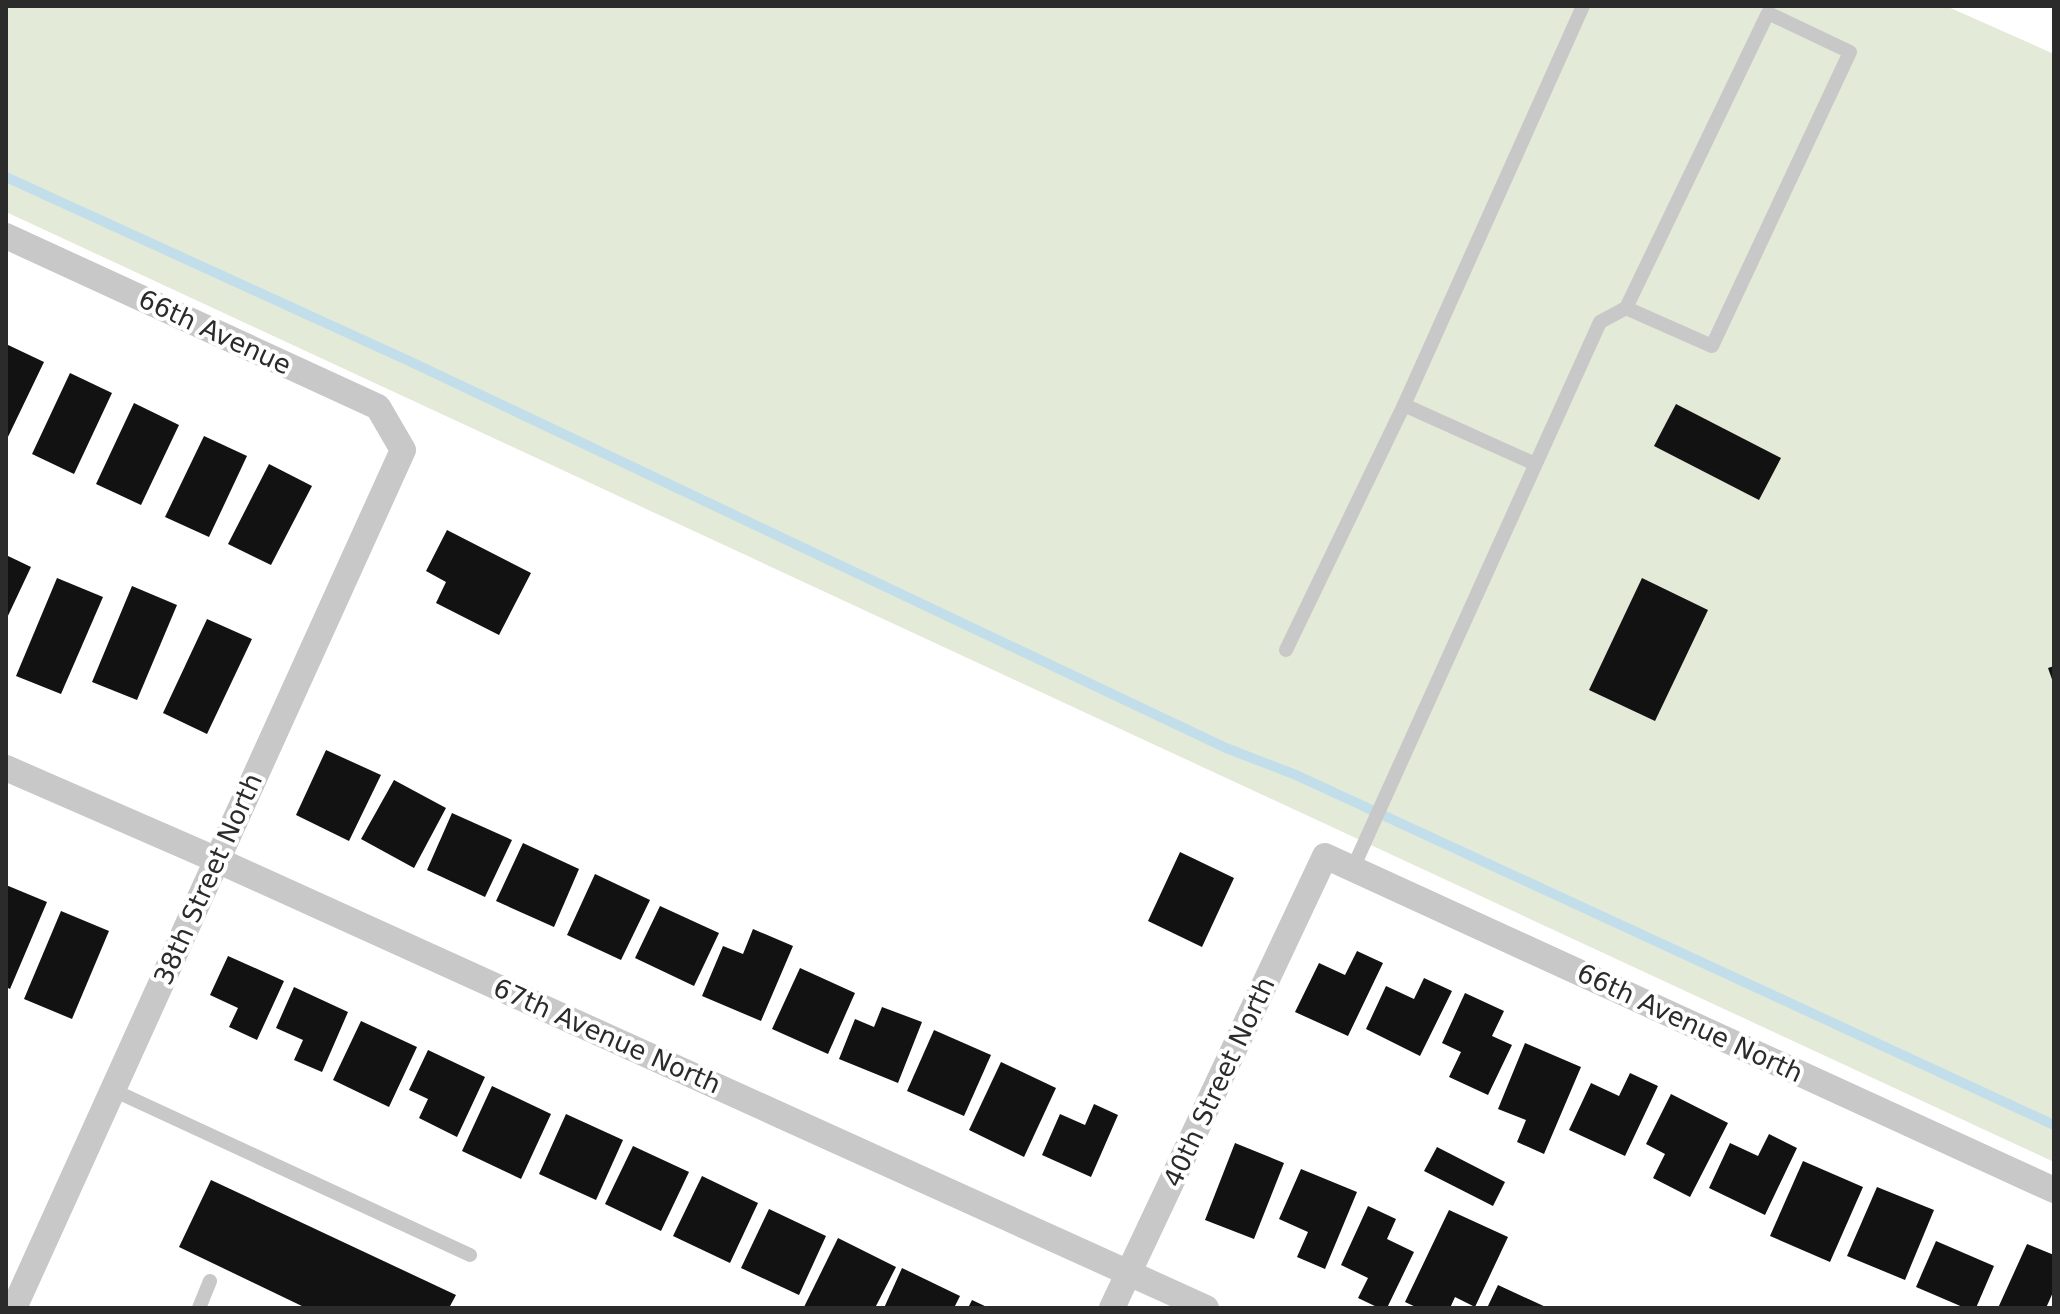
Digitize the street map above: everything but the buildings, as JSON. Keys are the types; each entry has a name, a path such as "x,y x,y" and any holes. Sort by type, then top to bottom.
{"street":[{"name":"66th Avenue","path":"6,236 378,407 403,450"},
{"name":"38th Street North","path":"14,1308 403,450"},
{"name":"67th Avenue North","path":"6,768 217,860 1206,1308"},
{"name":"66th Avenue North","path":"1325,856 2054,1190"},
{"name":"40th Street North","path":"1112,1308 1325,856"}],"lane":[{"path":"1286,650 1404,405 1583,6"},
{"path":"1353,868 1600,322 1626,308 1768,13 1850,52 1712,346 1626,308"},
{"path":"1404,405 1535,464"},
{"path":"113,1090 470,1255"},
{"path":"199,1308 210,1281"}],"green space":[{"path":"6,6 1946,6 2054,54 2054,1162 6,212"}],"waterway":[{"path":"6,177 409,361 1226,748 1296,775 2054,1125"}]}
